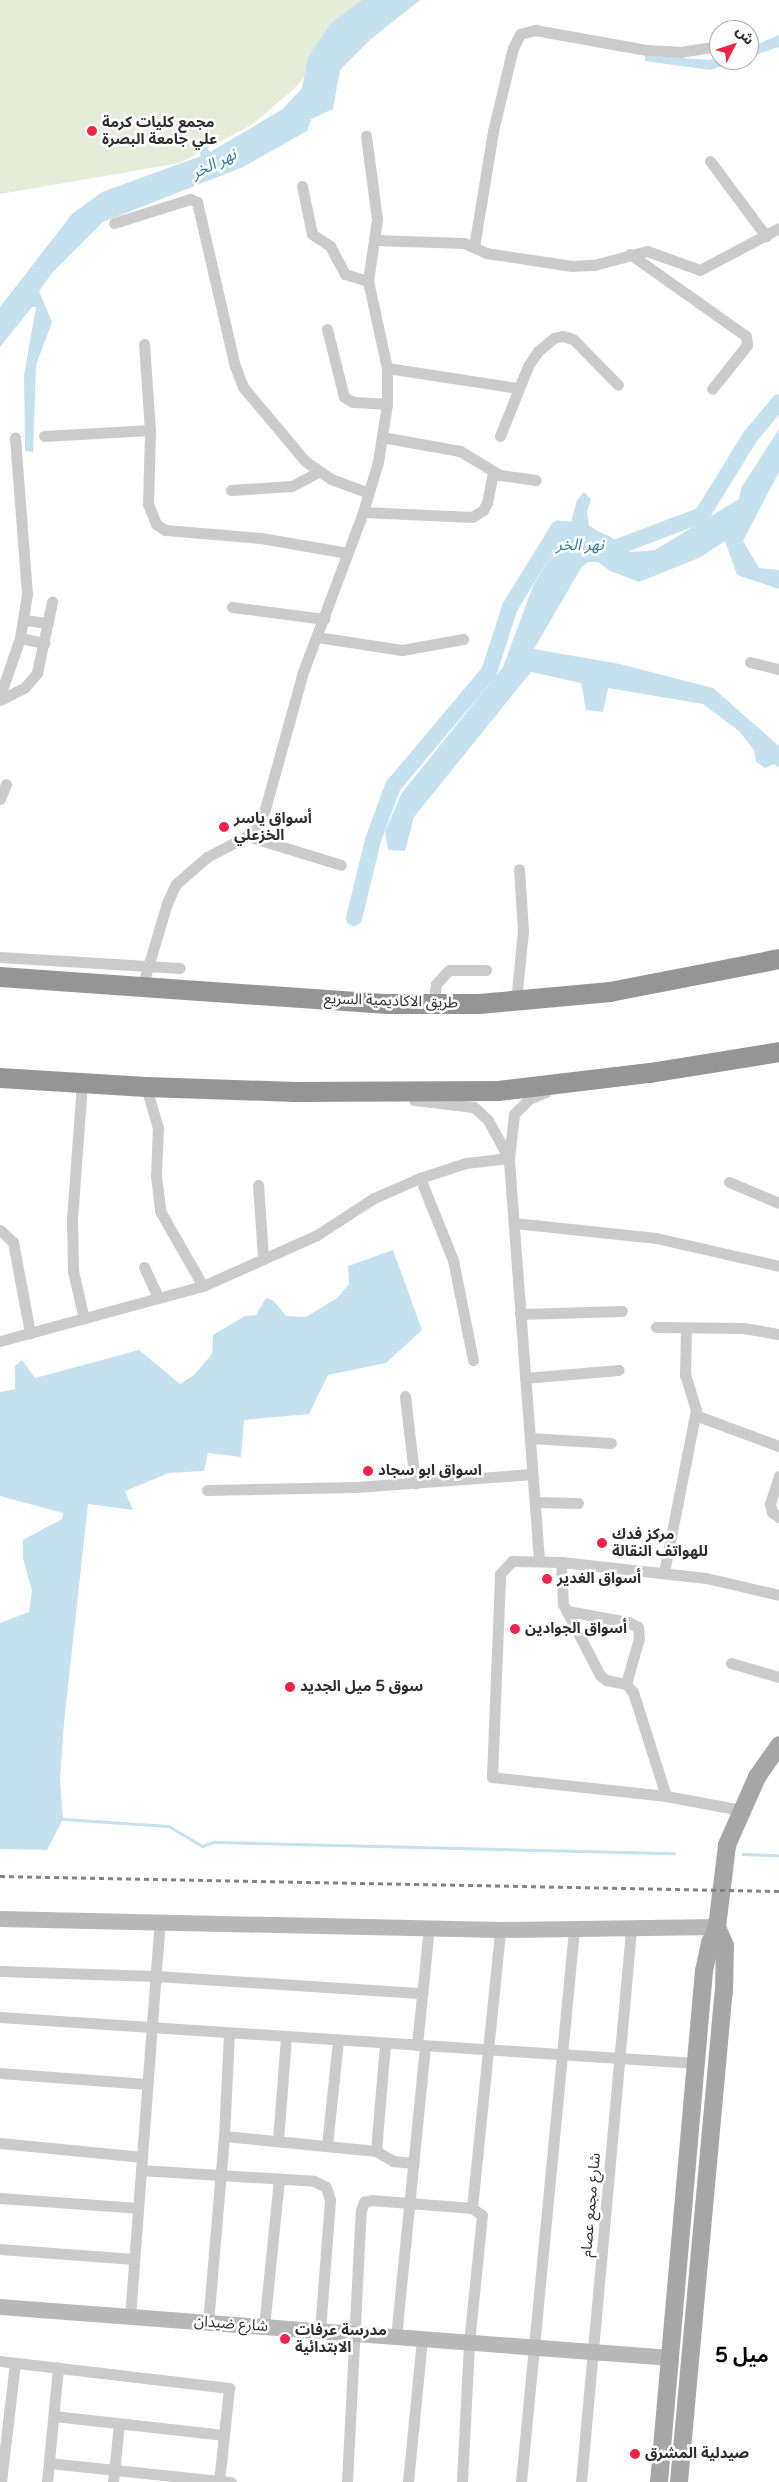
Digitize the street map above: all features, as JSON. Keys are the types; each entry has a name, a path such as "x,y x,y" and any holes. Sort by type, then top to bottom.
{"highway":[{"name":"طريق الاكاديمية السريع","path":"0,977 145,975 388,1004 433,1004 516,1001 610,992 779,960"},
{"path":"0,1078 146,1087 357,1092 498,1091 592,1080 779,1052"}],"main road":[{"path":"659,2482 704,1971 710,1943 717,1927 723,1862 741,1810 779,1745"},
{"path":"680,2482 724,1992 725,1946 717,1927"}],"street":[{"path":"474,247 494,130 515,40 520,34 535,30 646,50 680,52 709,48"},
{"path":"145,975 167,902 176,884 207,857 247,836 258,824 265,809 291,710 369,493 382,437 387,404 387,368 368,281 368,267 375,240 377,206 366,136"},
{"path":"710,161 766,236"},
{"path":"302,186 312,234 330,246 345,274 368,281"},
{"path":"114,223 190,199 197,202 235,366 243,387 292,447 318,472 369,493"},
{"path":"375,240 457,243 474,247 486,253 572,266 594,265 647,251 700,270 779,228"},
{"path":"630,254 746,336 747,345 712,389"},
{"path":"327,329 344,397 353,402 387,404"},
{"path":"500,436 517,388 538,352 554,338 563,336 582,346 618,385"},
{"path":"144,344 150,430 148,504 156,524 166,530 261,538 348,553"},
{"path":"387,368 517,388"},
{"path":"44,436 150,430"},
{"path":"0,696 20,638 24,620 27,576 15,437"},
{"path":"382,437 460,451 493,473 508,478 536,480"},
{"path":"231,490 292,486 318,472"},
{"path":"363,512 472,517 483,510 487,503 493,473"},
{"path":"0,700 33,678 44,643 52,602"},
{"path":"232,608 324,619"},
{"path":"24,620 48,623"},
{"path":"317,637 402,650 463,639"},
{"path":"20,638 44,643"},
{"path":"750,662 779,669"},
{"path":"0,799 6,784"},
{"path":"247,836 341,865"},
{"path":"516,1001 522,931 519,869"},
{"path":"0,957 145,975 180,968"},
{"path":"433,1004 436,984 448,970 486,970"},
{"path":"539,1560 508,1158 512,1122 520,1106 540,1093 592,1080"},
{"path":"82,1083 72,1219 73,1271 84,1320"},
{"path":"146,1087 158,1128 156,1176 160,1211 202,1286"},
{"path":"357,1092 474,1107 488,1120 508,1158"},
{"path":"0,1341 84,1320 158,1297 202,1286 263,1257 317,1235 374,1198 420,1178 466,1163 508,1158"},
{"path":"420,1178 453,1260 473,1360"},
{"path":"729,1182 779,1203"},
{"path":"258,1185 263,1257"},
{"path":"514,1223 656,1238 779,1266"},
{"path":"0,1230 14,1242 30,1333"},
{"path":"144,1267 158,1297"},
{"path":"520,1314 622,1311"},
{"path":"656,1327 744,1328 779,1334"},
{"path":"664,1572 695,1415 685,1375 686,1328"},
{"path":"525,1378 619,1370"},
{"path":"405,1396 415,1483"},
{"path":"695,1415 779,1446"},
{"path":"530,1438 611,1443"},
{"path":"207,1490 415,1483 532,1474"},
{"path":"779,1476 770,1504 772,1512 779,1517"},
{"path":"534,1502 578,1503"},
{"path":"741,1810 666,1796 492,1776 500,1574 512,1561 539,1560 664,1572 734,1583 779,1595"},
{"path":"561,1562 561,1598 600,1674 606,1680 626,1684 632,1692 666,1796"},
{"path":"567,1611 628,1622 638,1627 639,1638 626,1684"},
{"path":"731,1663 779,1678"},
{"path":"0,1919 500,1930 630,1930 717,1927"},
{"path":"130,2317 160,1922"},
{"path":"396,2337 413,2163 421,2045 422,1992 429,1927"},
{"path":"472,2208 500,1930"},
{"path":"520,2482 574,1930"},
{"name":"شارع مجمع عصام","path":"581,2482 630,1930"},
{"path":"0,1971 156,1976 422,1992"},
{"path":"0,2018 695,2063"},
{"path":"208,2323 224,2136 229,2033"},
{"path":"278,2141 286,2036"},
{"path":"328,2145 338,2040"},
{"path":"376,2151 385,2043"},
{"path":"0,2073 147,2084"},
{"path":"224,2136 376,2151 393,2161 413,2163"},
{"path":"0,2143 142,2157"},
{"path":"141,2170 320,2182 330,2193 320,2331"},
{"path":"264,2327 279,2179"},
{"path":"0,2198 138,2208"},
{"path":"347,2482 362,2205 368,2200 472,2208 480,2211 483,2218 469,2342 462,2482"},
{"path":"0,2249 134,2259"},
{"name":"شارع ضيدان","path":"0,2307 671,2358"},
{"path":"408,2482 422,2339"},
{"path":"0,2361 229,2388 219,2481"},
{"path":"1,2482 15,2363"},
{"path":"47,2482 58,2368"},
{"path":"54,2416 224,2435"},
{"path":"113,2482 119,2424"},
{"path":"49,2463 231,2482"}],"green space":[{"name":"مجمع كليات كرمة علي جامعة البصرة","path":"0,0 380,0 352,11 297,86 253,124 180,163 0,194"}],"water":[{"name":"نهر الخر","path":"362,0 420,0 371,39 340,70 333,109 311,119 307,131 243,167 103,222 52,273 39,291 52,322 36,365 33,452 25,451 24,375 36,307 32,307 0,347 0,307 72,214 102,192 201,156 195,141 201,139 210,152 283,109 302,88 308,57 331,23"},
{"path":"779,35 779,47 759,54 759,44"},
{"path":"645,55 709,60 709,70 645,61"},
{"name":"نهر الخر","path":"779,429 779,472 743,541 759,568 779,570 779,589 737,575 725,541 701,557 639,582 610,571 598,562 588,562 581,568 534,649 620,664 713,688 779,746 779,768 774,764 765,768 756,762 754,750 739,731 703,704 608,688 603,712 586,710 581,683 531,672 414,817 405,851 388,850 385,832 401,794 503,667 533,586 571,522 577,500 584,492 591,499 587,512 589,527 611,537 631,552 655,550 739,499 741,488"},
{"path":"393,1250 422,1330 386,1363 328,1375 309,1414 244,1420 241,1457 208,1453 204,1471 169,1473 125,1491 133,1510 88,1504 64,1723 60,1779 63,1819 47,1850 0,1849 0,1623 29,1612 32,1590 23,1559 23,1540 62,1519 63,1513 0,1496 0,1392 15,1389 15,1366 22,1360 35,1378 139,1350 180,1384 194,1375 212,1354 213,1335 245,1316 256,1315 266,1298 274,1301 286,1316 306,1317 337,1298 349,1284 348,1266"}],"waterway":[{"path":"354,918 373,840 393,786 489,672 510,607 558,529 581,530 612,549 702,515 750,437 779,402"},
{"path":"63,1819 169,1826 202,1846 214,1842 674,1853"},
{"path":"743,1854 779,1855"}],"railway":[{"path":"0,1876 779,1891"}],"place":[{"name":"مجمع كليات كرمة علي جامعة البصرة","path":"92,131"},
{"name":"أسواق ياسر الخزعلي","path":"224,827"},
{"name":"اسواق ابو سجاد","path":"368,1471"},
{"name":"مركز فدك للهواتف النقالة","path":"602,1543"},
{"name":"أسواق الغدير","path":"547,1579"},
{"name":"أسواق الجوادين","path":"515,1629"},
{"name":"سوق 5 ميل الجديد","path":"290,1687"},
{"name":"مدرسة عرفات الابتدائية","path":"285,2339"},
{"name":"صيدلية المشرق","path":"635,2454"}],"district":[{"name":"5 ميل","path":"742,2356"}]}
